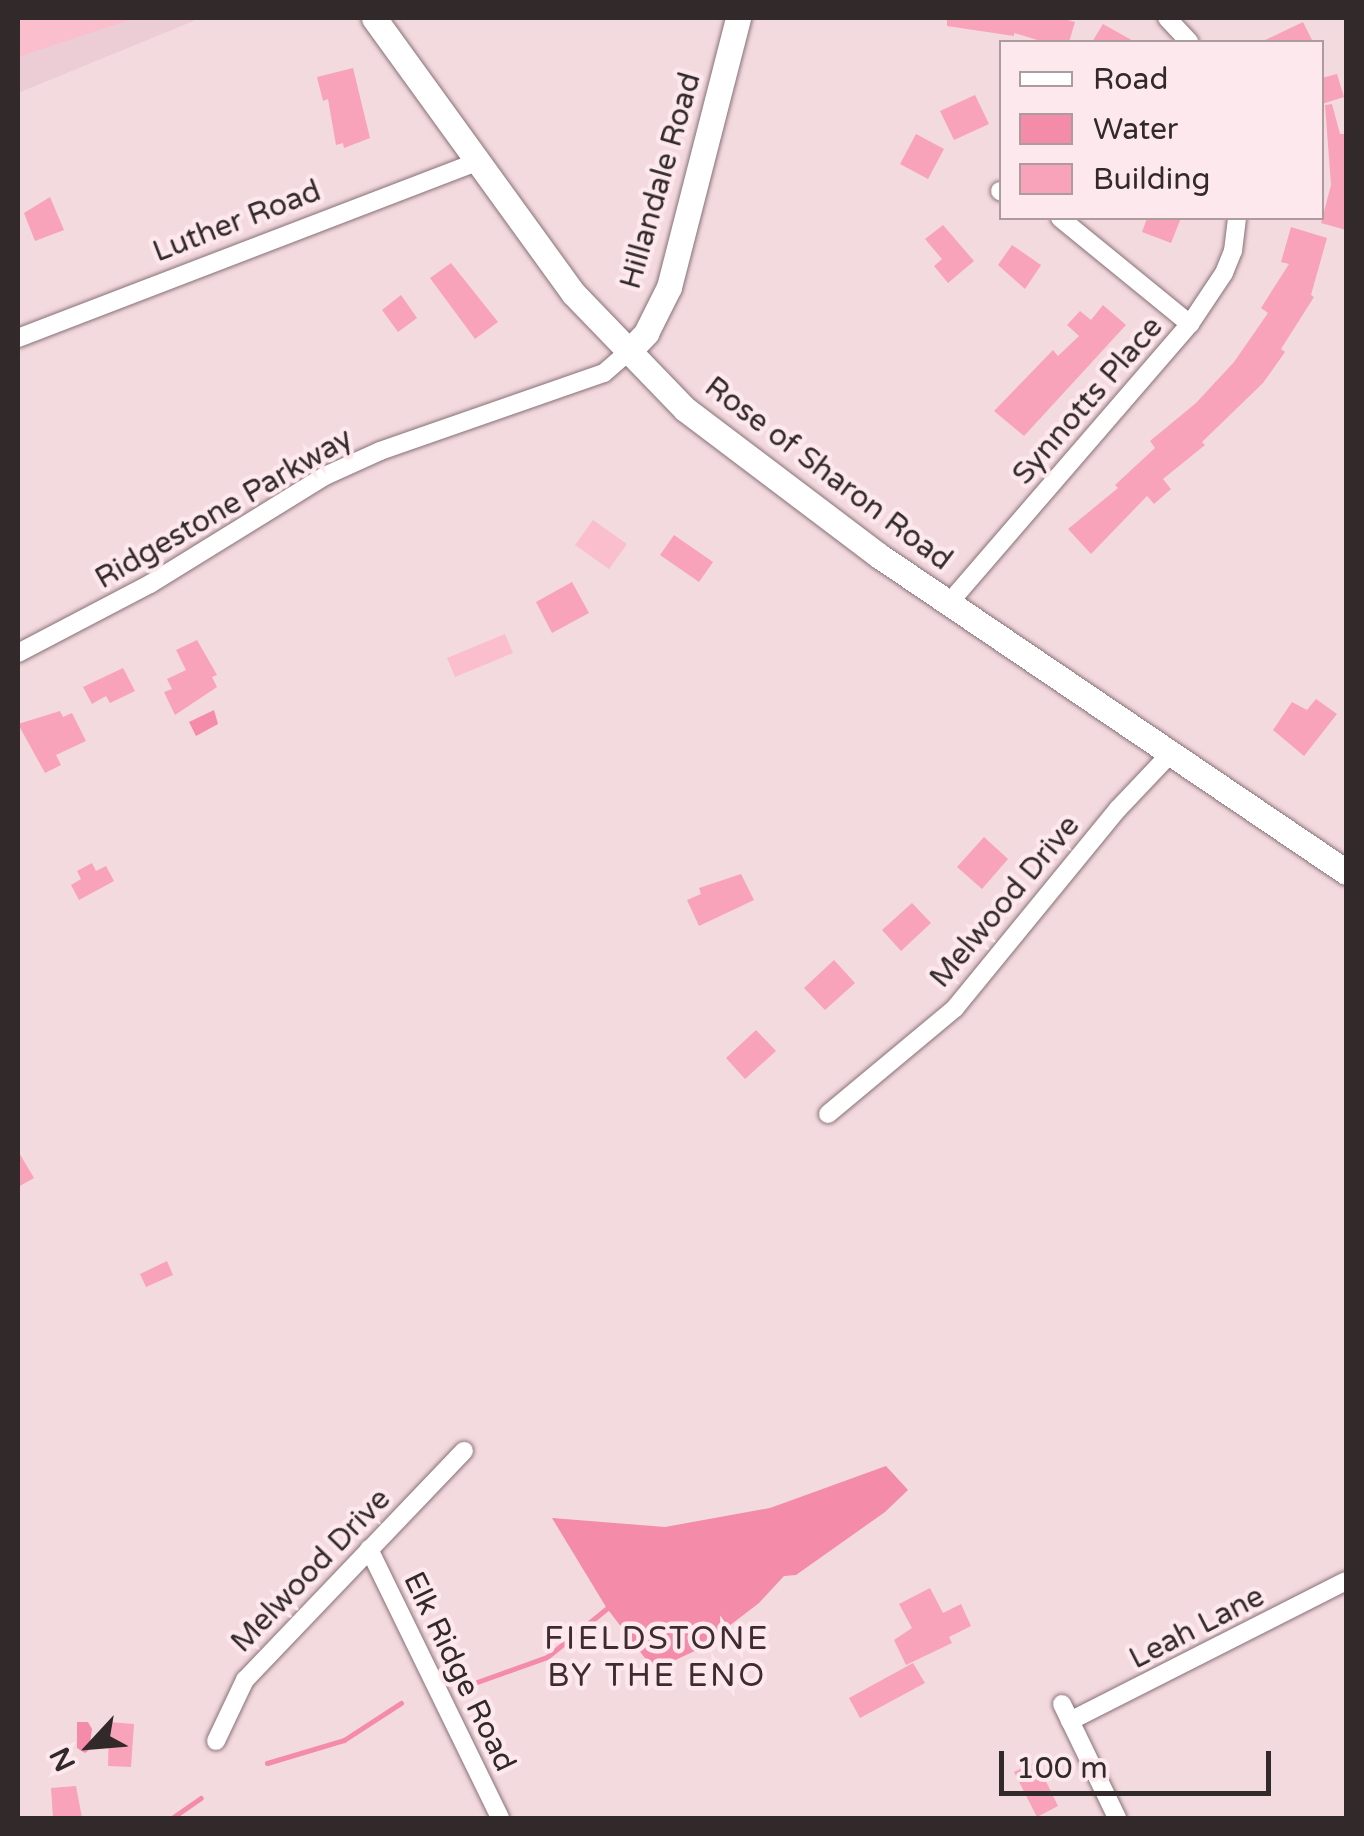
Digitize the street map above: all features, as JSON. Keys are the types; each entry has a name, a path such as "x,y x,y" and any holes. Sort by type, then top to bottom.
{"street":[{"name":"Rose of Sharon Road","path":"374,18 574,293 627,352 722,440 949,603 1346,872"},
{"name":"Hillandale Road","path":"627,352 646,333 669,287 738,18"},
{"path":"1167,18 1187,40"},
{"name":"Luther Road","path":"18,338 478,161"},
{"path":"1062,220 1190,324"},
{"name":"Synnotts Place","path":"949,603 1190,324 1224,272 1233,251 1238,220"},
{"name":"Ridgestone Parkway","path":"18,653 150,584 325,476 380,451 604,373 627,352"},
{"name":"Melwood Drive","path":"828,1114 955,1008 1118,808 1170,755"},
{"name":"Melwood Drive","path":"216,1741 245,1680 464,1451"},
{"name":"Elk Ridge Road","path":"369,1549 500,1818"},
{"name":"Leah Lane","path":"1117,1818 1066,1713 1346,1581"}],"shaded area":[{"path":"18,18 201,18 18,93"},
{"path":"18,18 135,18 18,57"},
{"path":"593,520 627,544 609,569 575,545"},
{"path":"505,634 513,653 455,677 447,658"}],"water":[{"path":"214,710 218,724 196,736 189,722"},
{"path":"886,1466 908,1490 885,1512 796,1575 784,1576 759,1603 699,1649 654,1670 606,1607 552,1518 665,1527 770,1508"},
{"path":"77,1722 88,1722 92,1729 85,1753 77,1748"}],"building":[{"path":"947,18 1061,18 1075,22 1070,40 1037,40 1014,33 947,26"},
{"path":"1303,22 1312,40 1265,40"},
{"path":"1103,24 1131,40 1093,40"},
{"path":"353,68 370,138 344,148 343,143 336,145 328,99 323,101 317,77"},
{"path":"1337,74 1344,97 1324,103 1324,77"},
{"path":"975,95 989,124 954,140 940,111"},
{"path":"1332,104 1340,134 1346,134 1346,230 1321,223 1331,185 1325,105"},
{"path":"916,134 944,149 928,179 900,164"},
{"path":"50,197 64,230 35,241 24,213"},
{"path":"1146,220 1180,220 1171,243 1142,232"},
{"path":"943,225 974,261 948,283 934,266 942,259 925,239"},
{"path":"1291,227 1327,238 1311,295 1314,297 1281,349 1285,352 1263,383 1202,442 1205,445 1163,479 1171,489 1154,504 1147,496 1091,554 1068,529 1118,488 1115,485 1155,448 1150,441 1196,403 1234,362 1268,313 1261,308 1289,264 1281,262"},
{"path":"1012,245 1041,265 1025,289 998,265"},
{"path":"451,263 498,322 475,339 430,278"},
{"path":"401,295 417,318 398,332 382,310"},
{"path":"1103,305 1126,325 1024,436 994,411 1053,350 1058,356 1079,336 1067,325 1080,311 1091,320"},
{"path":"674,535 713,562 699,582 660,555"},
{"path":"572,582 589,613 552,633 536,602"},
{"path":"197,640 217,675 212,677 217,687 175,715 164,692 172,689 167,679 186,670 176,650"},
{"path":"123,668 135,691 110,703 106,696 92,704 83,687"},
{"path":"1316,699 1337,714 1304,756 1273,730 1292,702 1307,710"},
{"path":"60,711 63,717 72,713 86,741 56,755 61,765 45,773 18,724"},
{"path":"984,837 1008,859 982,889 957,867"},
{"path":"92,863 96,871 106,866 114,881 79,900 71,885 81,879 77,871"},
{"path":"741,874 754,900 699,926 687,900 701,894 699,888"},
{"path":"912,903 931,923 901,951 882,930"},
{"path":"834,960 855,983 825,1010 804,988"},
{"path":"756,1030 776,1051 745,1079 726,1058"},
{"path":"18,1151 34,1178 18,1187"},
{"path":"167,1261 173,1275 146,1287 140,1274"},
{"path":"930,1588 943,1613 961,1604 971,1626 949,1637 952,1643 906,1665 894,1640 912,1628 899,1604"},
{"path":"913,1663 925,1683 860,1718 849,1698"},
{"path":"109,1722 134,1724 131,1767 108,1766"},
{"path":"1036,1761 1058,1806 1037,1817 1014,1772"},
{"path":"76,1786 82,1818 53,1818 51,1788"}],"waterway":[{"path":"477,1682 547,1657 611,1605"},
{"path":"267,1763 344,1740 401,1703"},
{"path":"172,1818 201,1798"}],"district":[{"name":"FIELDSTONE BY THE ENO","path":"657,1658"}]}
